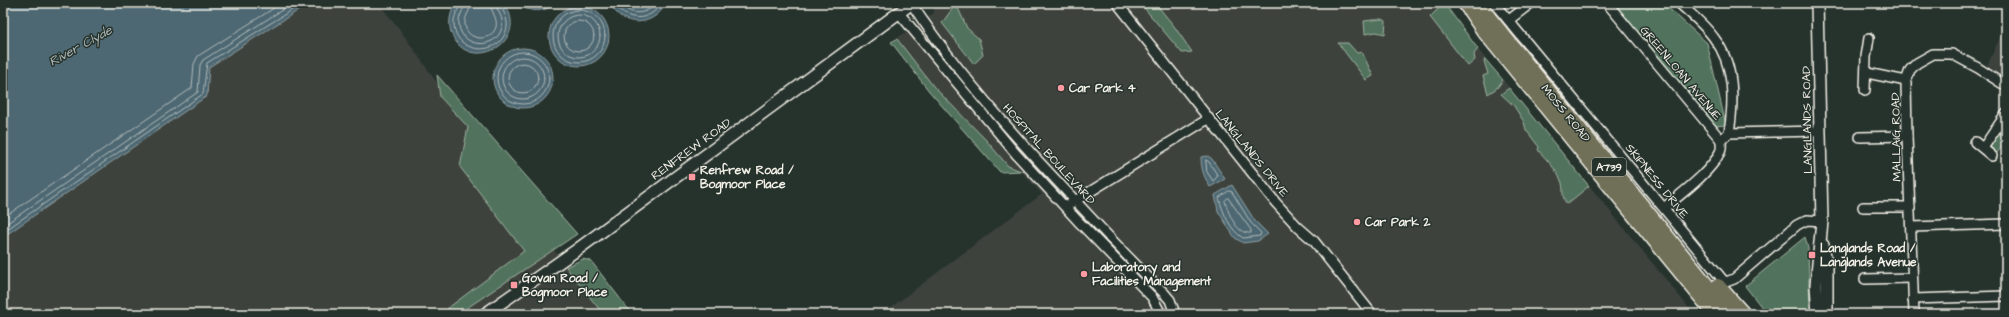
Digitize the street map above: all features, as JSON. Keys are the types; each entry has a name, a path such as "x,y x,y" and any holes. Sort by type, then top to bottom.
{"main road":[{"name":"MOSS ROAD","path":"1465,3 1484,31 1712,311"},
{"name":"MOSS ROAD","path":"1479,3 1637,202 1730,314"},
{"path":"1637,202 1743,314"}],"street":[{"name":"RENFREW ROAD","path":"485,314 578,249 911,3"},
{"name":"HOSPITAL BOULEVARD","path":"911,3 960,69 1018,140 1104,234 1164,293 1170,300 1175,314"},
{"name":"LANGLANDS DRIVE","path":"1118,3 1208,119 1298,228 1314,241 1372,314"},
{"name":"SKIPNESS DRIVE","path":"1494,3 1720,278 1726,282 1734,279 1802,222 1822,221"},
{"path":"1509,20 1531,3"},
{"name":"GREENLOAN AVENUE","path":"1608,3 1722,140"},
{"path":"1664,208 1710,166 1721,152 1722,140 1729,133 1732,98 1730,71 1722,50 1714,38 1679,3"},
{"name":"LANGLANDS ROAD","path":"1817,3 1822,221 1822,237 1816,286 1818,314"},
{"name":"HOSPITAL BOULEVARD","path":"899,13 1016,154 1065,208 1152,297 1161,314"},
{"path":"1865,90 1867,72 1866,57 1869,38"},
{"name":"MALLAIG ROAD","path":"1914,314 1906,81 1910,70 1925,58 1933,54 1947,53 1952,54 1978,68 2006,86"},
{"path":"1867,72 1906,81"},
{"path":"1983,148 2006,114"},
{"path":"1065,208 1208,119"},
{"path":"1729,133 1820,131"},
{"path":"1860,137 1871,141 1907,136"},
{"path":"1976,142 1992,156"},
{"path":"1862,207 1872,211 1910,207"},
{"path":"1911,227 2006,224"},
{"name":"LANGLANDS ROAD","path":"1822,237 1827,267 1827,314"},
{"path":"1871,282 1912,278"},
{"path":"1913,299 2006,296"}],"shaded area":[{"path":"310,3 378,3 398,27 566,267 603,314 3,314 3,237 87,178 209,67"},
{"path":"934,3 1444,3 1463,31 1694,314 882,314 1042,194 1021,171 1000,172 929,91 891,42 934,13"},
{"path":"2006,24 2006,78 1987,66"}],"green space":[{"path":"1140,3 1156,4 1192,52 1182,53"},
{"path":"1438,3 1444,3 1478,49 1474,54 1475,60 1468,66 1430,17 1441,6"},
{"path":"1611,3 1663,3 1707,43 1726,125 1715,126"},
{"path":"955,5 958,8 967,28 979,39 983,55 974,64 942,23"},
{"path":"1381,19 1386,21 1385,34 1376,32 1365,34 1364,21"},
{"path":"897,39 934,87 986,140 1008,166 1021,171 1000,172 929,91 891,42"},
{"path":"1338,43 1348,43 1357,53 1362,52 1373,76 1366,80"},
{"path":"1485,59 1503,80 1497,88 1488,94 1483,76 1488,74 1484,61"},
{"path":"437,75 577,234 458,314 447,314 448,308 524,251 460,167 468,127 440,97"},
{"path":"1509,88 1589,186 1567,204 1563,197 1562,183 1558,174 1538,150 1539,147 1526,130 1524,122 1514,106 1501,94"},
{"path":"2006,120 2006,142 1996,154 1990,146"},
{"path":"1805,237 1808,248 1810,314 1767,314 1745,286"},
{"path":"583,259 591,261 632,314 603,314 566,267"}],"water":[{"name":"River Clyde","path":"3,3 310,3 209,67 207,96 3,237"},
{"path":"457,3 504,3 511,18 510,31 504,42 494,49 482,53 470,52 459,45 451,32 450,24 451,13"},
{"path":"516,3 556,3 547,9 531,10 526,9"},
{"path":"610,3 666,3 661,11 654,17 646,21 638,22 629,21 622,17 615,11"},
{"path":"579,6 596,11 604,19 609,36 604,53 596,61 579,66 562,61 554,53 549,36 554,19 562,11"},
{"path":"517,48 529,48 540,53 548,61 553,72 551,90 540,103 529,108 517,108 506,103 498,95 493,84 493,72 498,61 506,53"},
{"path":"1208,156 1212,159 1225,179 1210,187 1203,173 1201,161 1201,157"},
{"path":"1232,185 1255,221 1268,234 1258,241 1243,243 1235,238 1218,211 1215,195"}],"place":[{"name":"Car Park 4","path":"1061,88"},
{"name":"Renfrew Road / Bogmoor Place","path":"692,177"},
{"name":"Car Park 2","path":"1357,222"},
{"name":"Langlands Road / Langlands Avenue","path":"1812,255"},
{"name":"Laboratory and Facilities Management","path":"1084,274"},
{"name":"Govan Road / Bogmoor Place","path":"514,285"}]}
